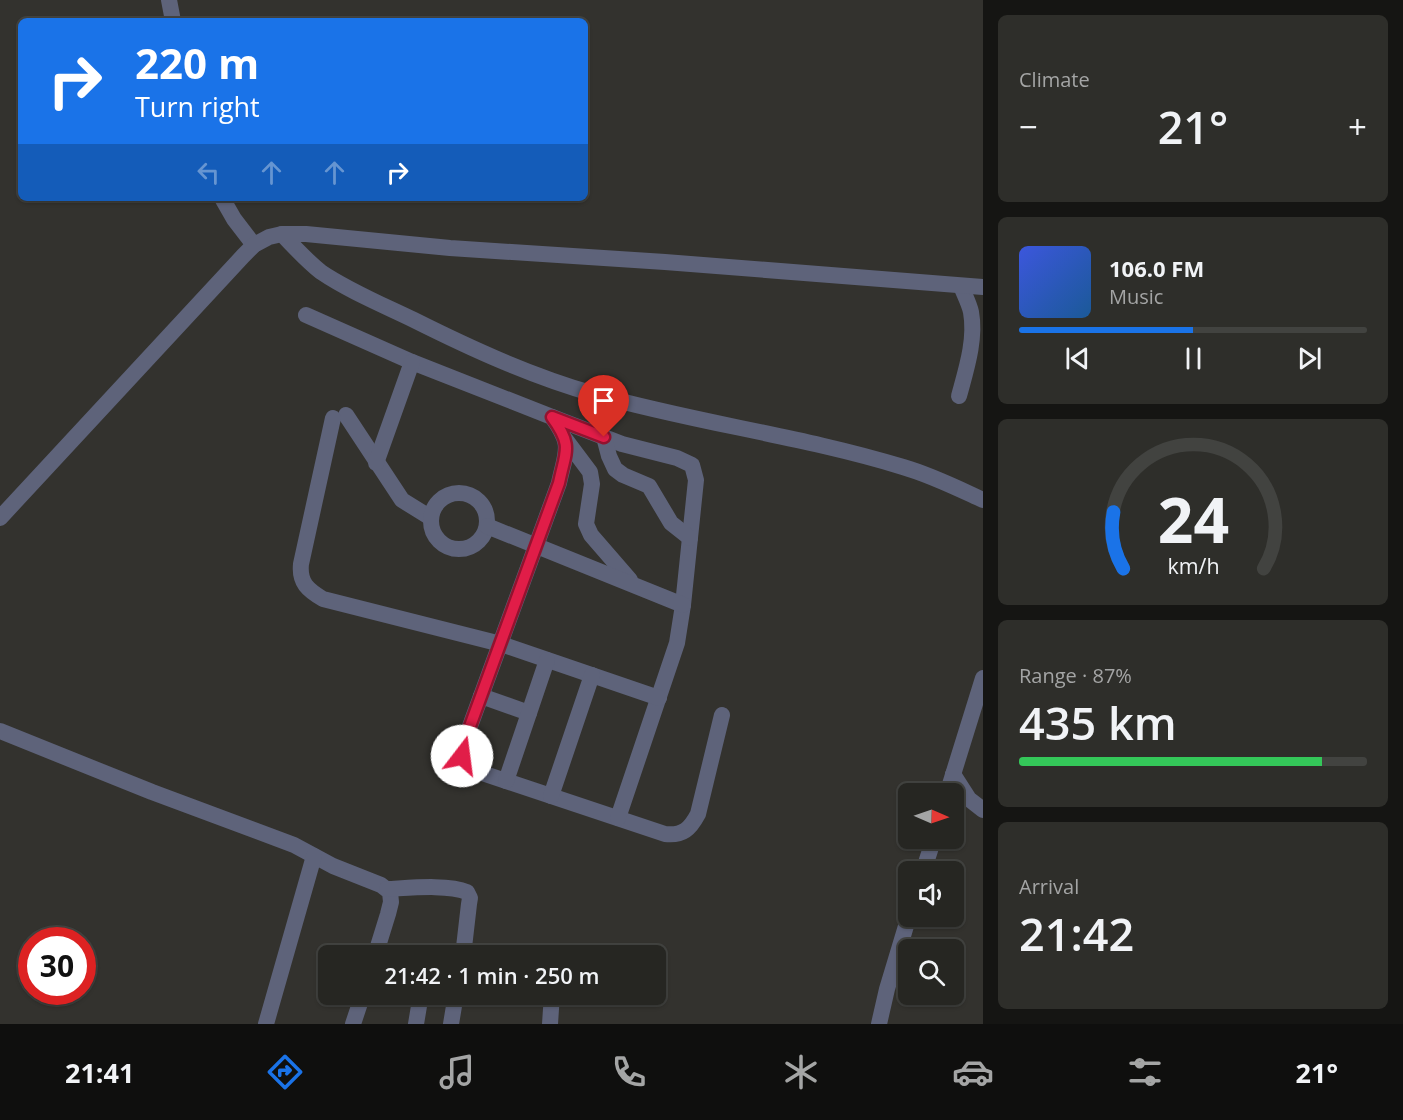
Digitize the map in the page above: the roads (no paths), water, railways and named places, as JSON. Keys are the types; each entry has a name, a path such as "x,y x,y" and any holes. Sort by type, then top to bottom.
{"street":[{"path":"169,0 172,18"},
{"path":"224,201 254,245"},
{"path":"282,234 321,272 347,287 451,338 553,381 596,394 824,446 903,467 931,476 983,500"},
{"path":"0,519 254,245 269,237 282,234 306,234 450,248 696,264 983,287"},
{"path":"959,396 972,335 970,309 961,286"},
{"path":"306,315 412,362 552,417 622,444 677,458 692,465 696,480 677,643 618,818"},
{"path":"376,463 412,362"},
{"path":"431,518 402,500 340,416 301,564 302,580 309,591 323,599 501,644 659,698"},
{"path":"552,417 590,472 592,484 586,524 591,535 610,559 629,577 631,584"},
{"path":"604,437 615,469 649,486 671,523 690,538"},
{"path":"566,440 559,483 462,748 464,762 469,767 506,781 665,834 683,833 698,814 722,715"},
{"path":"591,490 600,479 610,474 623,475"},
{"path":"458,492 477,498 487,516 487,526 478,542 460,549 442,543 436,536 431,518 440,500 458,492"},
{"path":"487,526 683,605"},
{"path":"506,781 547,660"},
{"path":"551,796 592,675"},
{"path":"950,783 983,678"},
{"path":"481,696 529,713"},
{"path":"0,731 152,792 294,845 387,889 391,894 391,902 378,945"},
{"path":"953,774 969,800 983,810"},
{"path":"266,1024 314,856"},
{"path":"387,889 419,887 467,892 470,904 464,945"},
{"path":"879,1024 906,927"},
{"path":"354,1024 360,1005"},
{"path":"416,1024 419,1005"},
{"path":"451,1024 454,1005"},
{"path":"550,1024 551,1005"}]}
